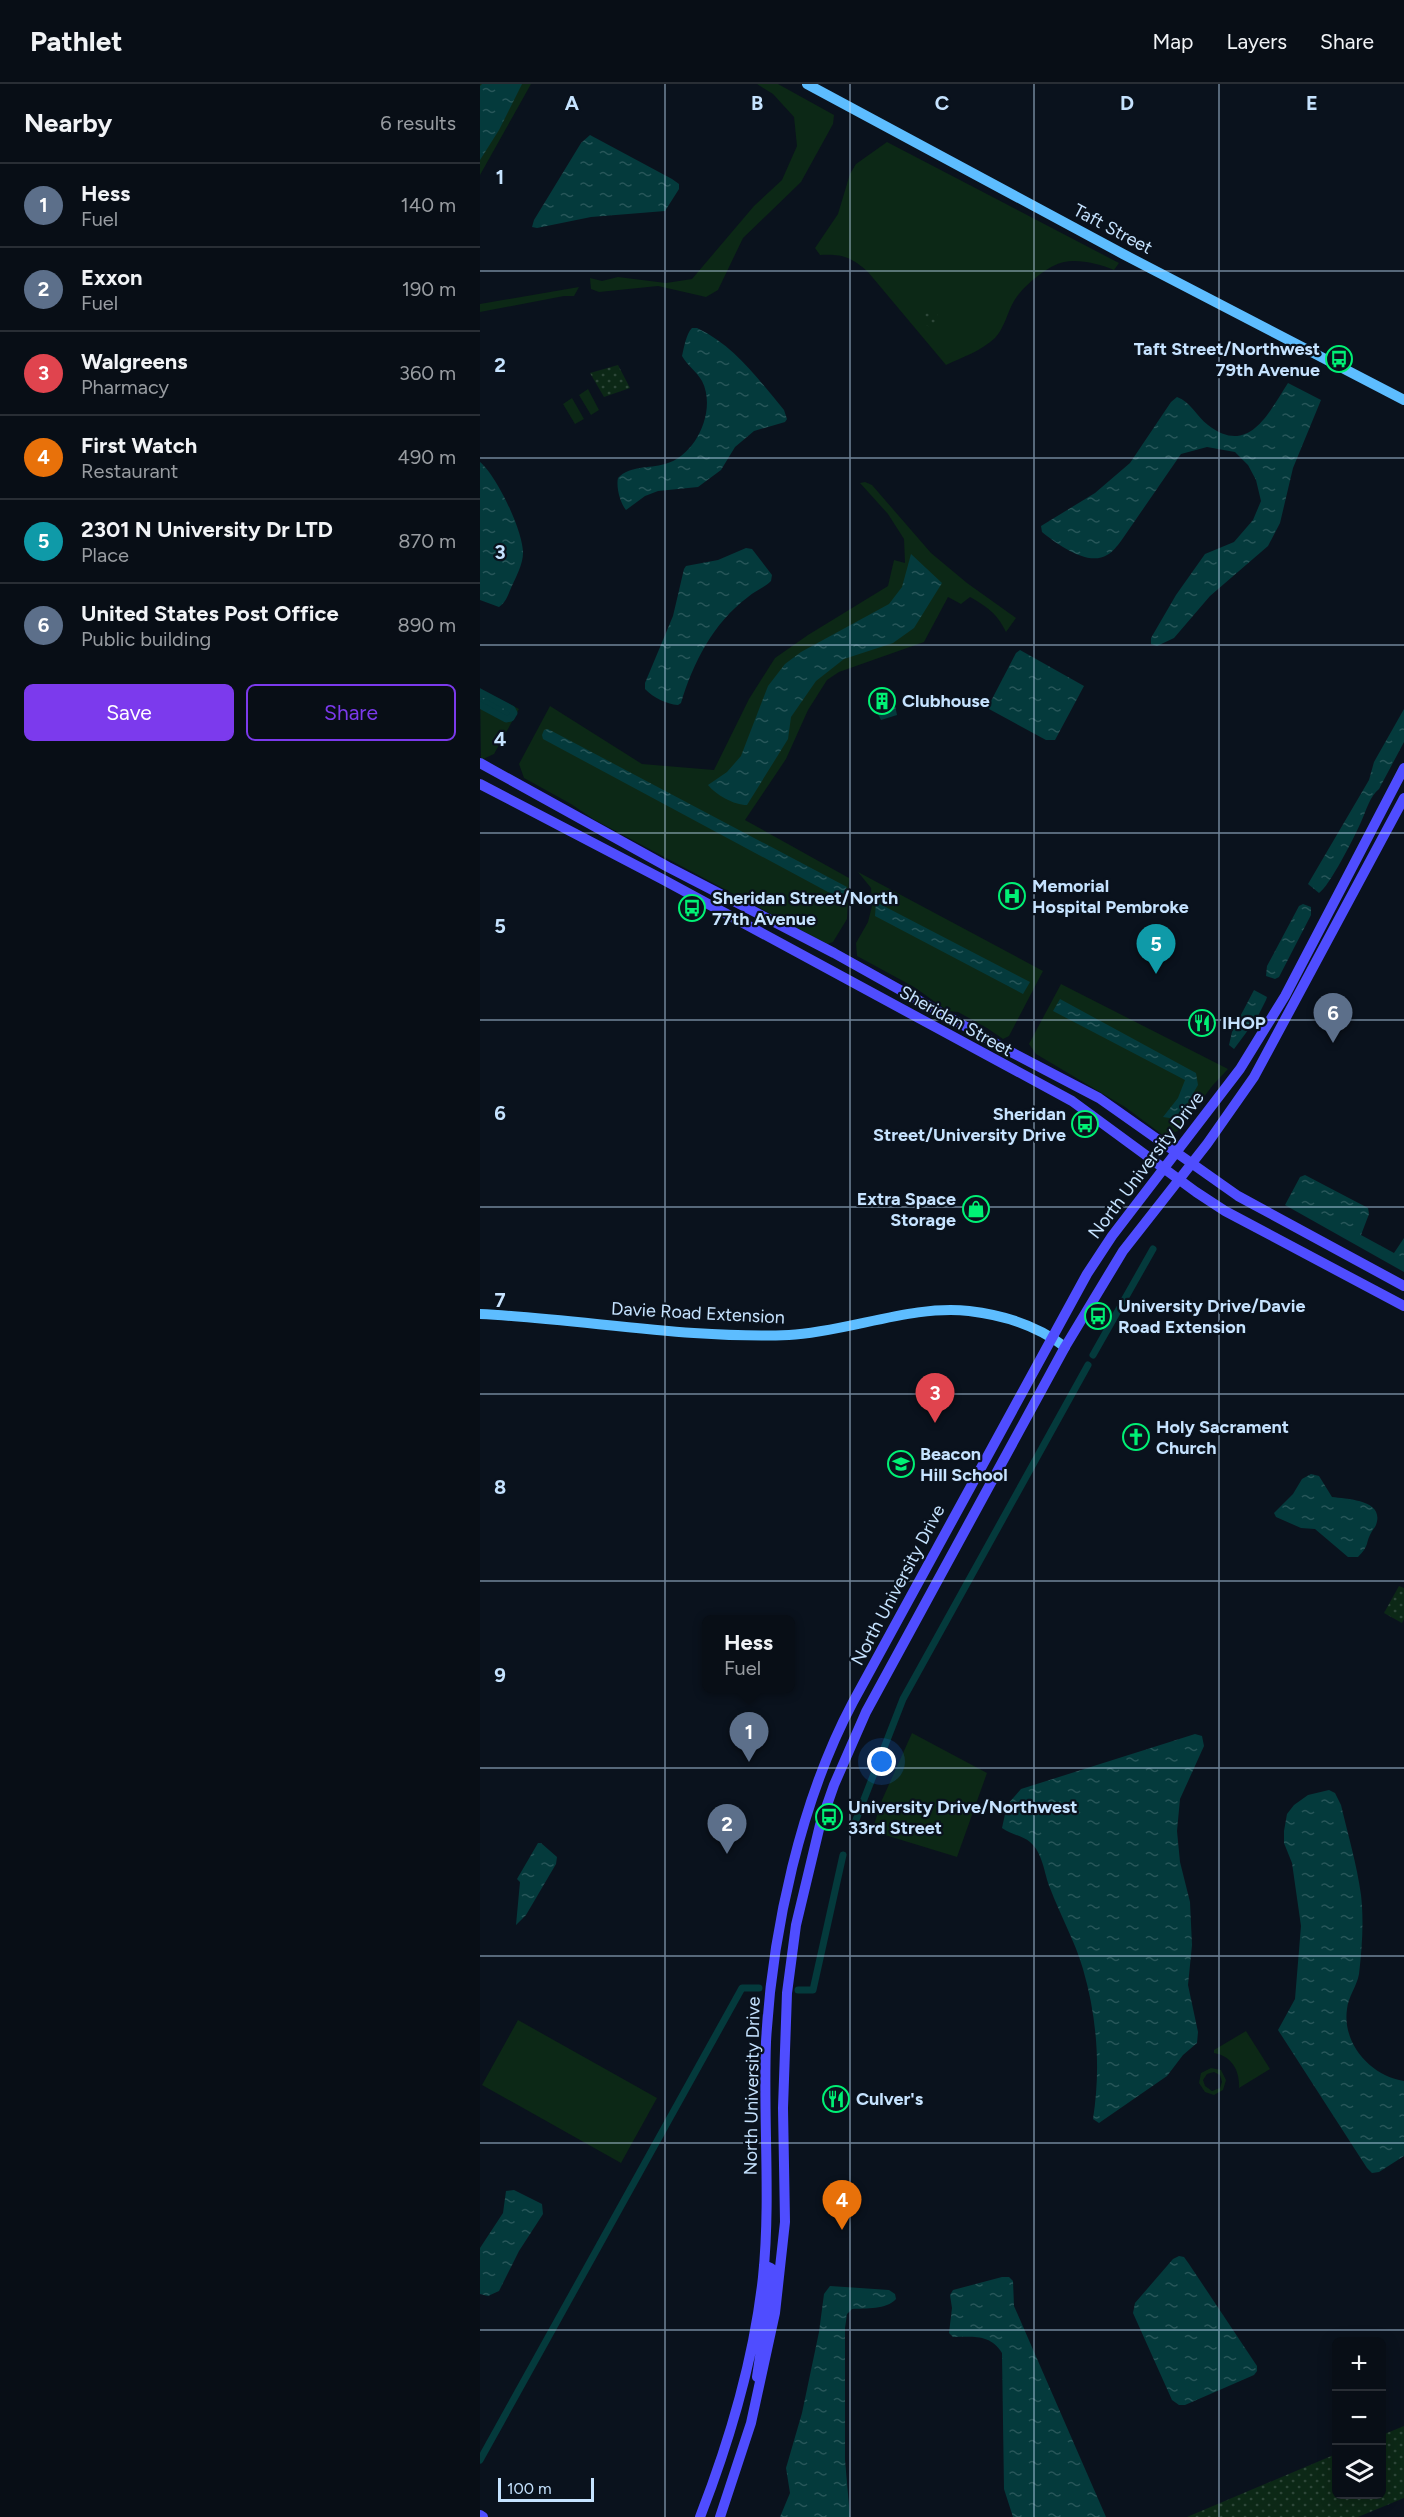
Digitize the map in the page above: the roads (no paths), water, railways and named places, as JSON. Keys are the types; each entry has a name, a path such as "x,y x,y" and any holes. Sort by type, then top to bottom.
{"main road":[{"name":"Sheridan Street","path":"480,764 1099,1098 1238,1196 1404,1286"},
{"name":"North University Drive","path":"700,2517 724,2452 737,2408 758,2311 764,2265 767,2170 766,2043 769,1996 779,1925 805,1824 834,1744 851,1707 1095,1260 1240,1069 1285,996 1404,768"},
{"name":"Sheridan Street","path":"480,784 662,879 1072,1101 1179,1180 1246,1222 1404,1306"},
{"name":"North University Drive","path":"720,2517 757,2401 775,2313 785,2222 784,2040 787,1993 796,1925 820,1825 834,1785 866,1712 1065,1347 1123,1251 1179,1180 1254,1077 1404,798"},
{"path":"922,1609 919,1602 921,1592 951,1536 957,1522 958,1510"},
{"path":"757,2401 757,2369 772,2276 771,2268 764,2265"}],"street":[{"name":"Taft Street","path":"807,84 1123,254 1404,400"},
{"name":"Davie Road Extension","path":"480,1314 676,1331 789,1335 832,1331 944,1309 1004,1317 1052,1337 1065,1347"}],"water":[{"path":"482,84 522,84 499,130 480,160 480,86"},
{"path":"590,135 672,179 679,184 679,189 665,211 591,217 537,228 532,227 581,143"},
{"path":"692,328 711,335 734,354 784,410 787,419 785,422 754,431 735,447 721,470 698,487 658,491 645,496 626,510 619,495 618,478 634,469 659,466 676,459 686,452 701,430 707,405 706,393 702,381 682,356"},
{"path":"1288,383 1321,400 1293,468 1280,523 1268,546 1210,596 1174,638 1157,646 1151,644 1151,638 1176,595 1205,554 1234,542 1253,520 1261,501 1256,480 1248,465 1235,452 1207,447 1181,454 1118,545 1109,554 1099,558 1082,556 1064,548 1042,532 1041,526 1095,493 1130,463 1171,402 1177,397 1186,402 1208,425 1222,434 1235,436 1256,427"},
{"path":"480,462 501,491 514,518 522,543 521,566 506,598 499,607 480,600"},
{"path":"746,548 752,549 772,575 771,581 736,607 715,631 698,659 681,703 678,705 656,698 645,689 645,683 673,616 684,569 686,566 718,560"},
{"path":"911,554 942,583 914,628 893,643 844,659 816,681 791,717 788,739 747,805 726,799 716,792 708,785 727,772 741,756 768,686 785,664 801,652 889,604 902,587"},
{"path":"1020,650 1084,686 1055,740 1046,740 989,709 1016,653"},
{"path":"480,692 512,709 514,713 511,718 506,719 480,705"},
{"path":"894,701 897,715 881,720 875,708"},
{"path":"1404,709 1404,742 1371,800 1342,860 1319,893 1308,884 1369,780 1374,762"},
{"path":"548,729 847,887 841,899 543,739 544,730"},
{"path":"876,902 1030,982 1023,994 875,916"},
{"path":"1303,904 1311,907 1311,915 1279,977 1275,979 1266,976 1267,966 1299,906"},
{"path":"1254,990 1267,997 1266,1000 1257,1018 1234,1049 1229,1045 1232,1032"},
{"path":"1060,999 1196,1073 1198,1085 1180,1116 1176,1119 1163,1117 1178,1098 1185,1080 1053,1011"},
{"path":"1305,1175 1368,1208 1369,1214 1361,1235 1394,1253 1404,1238 1404,1272 1285,1205 1300,1177"},
{"path":"1311,1474 1319,1476 1332,1497 1363,1502 1375,1510 1376,1525 1366,1547 1358,1557 1348,1557 1315,1529 1301,1528 1276,1517 1274,1513 1293,1494 1302,1479"},
{"path":"1195,1734 1202,1736 1204,1746 1180,1799 1177,1831 1180,1862 1190,1902 1192,1945 1188,1985 1198,2032 1197,2043 1183,2055 1167,2076 1099,2123 1093,2119 1097,2081 1096,2043 1092,2006 1083,1969 1038,1852 1027,1840 1002,1828 1007,1805 1021,1789"},
{"path":"1329,1790 1335,1793 1341,1805 1357,1872 1362,1905 1359,1974 1347,2009 1349,2034 1354,2046 1370,2065 1380,2073 1404,2081 1404,2156 1379,2172 1372,2173 1278,2030 1295,1999 1301,1926 1292,1863 1284,1843 1287,1814 1294,1805 1308,1795"},
{"path":"538,1843 557,1857 556,1864 526,1915 516,1925 520,1882 517,1879"},
{"path":"514,2190 542,2204 543,2214 519,2251 499,2291 488,2296 480,2294 480,2248 503,2213 506,2191"},
{"path":"1179,2256 1184,2257 1189,2264 1257,2366 1254,2375 1185,2405 1179,2405 1172,2400 1133,2313 1135,2303 1173,2259"},
{"path":"1009,2277 1013,2281 1014,2306 1106,2517 1013,2517 1004,2489 1002,2353 987,2340 975,2337 953,2337 949,2333 952,2308 950,2295 953,2290"},
{"path":"830,2286 889,2290 895,2294 896,2299 881,2307 852,2309 847,2314 845,2328 845,2460 850,2517 780,2517 790,2493 786,2468 802,2413 819,2332 824,2294"}],"waterway":[{"path":"480,692 512,709 514,713 511,718 506,719 480,705"},
{"path":"1093,1355 1153,1249"},
{"path":"854,1825 903,1699 1088,1365"},
{"path":"798,1990 813,1990 843,1855"},
{"path":"480,2460 742,1988 759,1988"}],"place":[{"name":"Taft Street/Northwest 79th Avenue","path":"1339,359"},
{"name":"Clubhouse","path":"882,701"},
{"name":"Memorial Hospital Pembroke","path":"1012,896"},
{"name":"Sheridan Street/North 77th Avenue","path":"692,908"},
{"name":"2301 N University Dr LTD","path":"1156,974"},
{"name":"IHOP","path":"1202,1023"},
{"name":"United States Post Office","path":"1333,1043"},
{"name":"Sheridan Street/University Drive","path":"1085,1124"},
{"name":"Extra Space Storage","path":"976,1209"},
{"name":"University Drive/Davie Road Extension","path":"1098,1316"},
{"name":"Walgreens","path":"935,1423"},
{"name":"Holy Sacrament Church","path":"1136,1437"},
{"name":"Beacon Hill School","path":"901,1464"},
{"name":"Hess","path":"749,1762"},
{"name":"University Drive/Northwest 33rd Street","path":"829,1817"},
{"name":"Exxon","path":"727,1854"},
{"name":"Culver's","path":"836,2099"},
{"name":"First Watch","path":"842,2230"}]}
